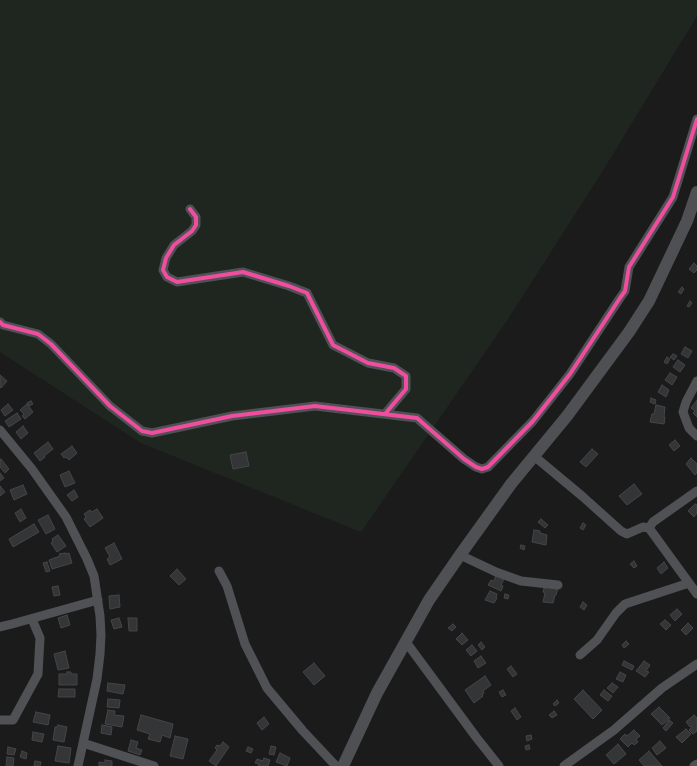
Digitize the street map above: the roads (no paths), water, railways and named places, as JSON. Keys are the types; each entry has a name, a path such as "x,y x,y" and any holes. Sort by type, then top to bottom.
{"main road":[{"path":"343,766 377,694 430,600 511,484 567,416 629,332 649,301 687,221 697,192"}],"street":[{"path":"0,322 3,325 38,334 51,344 110,406 142,430 152,433 232,416 315,406 385,414 417,418 464,459 482,469 488,467 533,421 570,374 620,298 624,291 629,267 673,197 697,119"},
{"path":"190,209 196,217 196,225 192,231 174,245 166,258 163,270 167,277 177,282 243,272 307,293 333,344 368,363 394,368 406,376 406,389 385,414"},
{"path":"697,381 686,402 683,412 689,428 697,436"},
{"path":"0,430 32,469 66,517 88,559 94,576 101,635 100,654 97,679 78,766"},
{"path":"534,456 624,533 627,534 646,527 649,528"},
{"path":"649,528 653,522 697,491"},
{"path":"649,528 697,594"},
{"path":"460,555 496,572 521,581 558,585"},
{"path":"219,571 227,586 245,644 267,688 303,731 336,766"},
{"path":"580,654 597,640 616,613 626,604 689,584"},
{"path":"0,626 98,600"},
{"path":"0,720 12,720 38,674 40,638 32,618"},
{"path":"406,642 476,738 499,766"},
{"path":"564,766 614,730 662,688 697,664"},
{"path":"83,743 154,766"}]}
